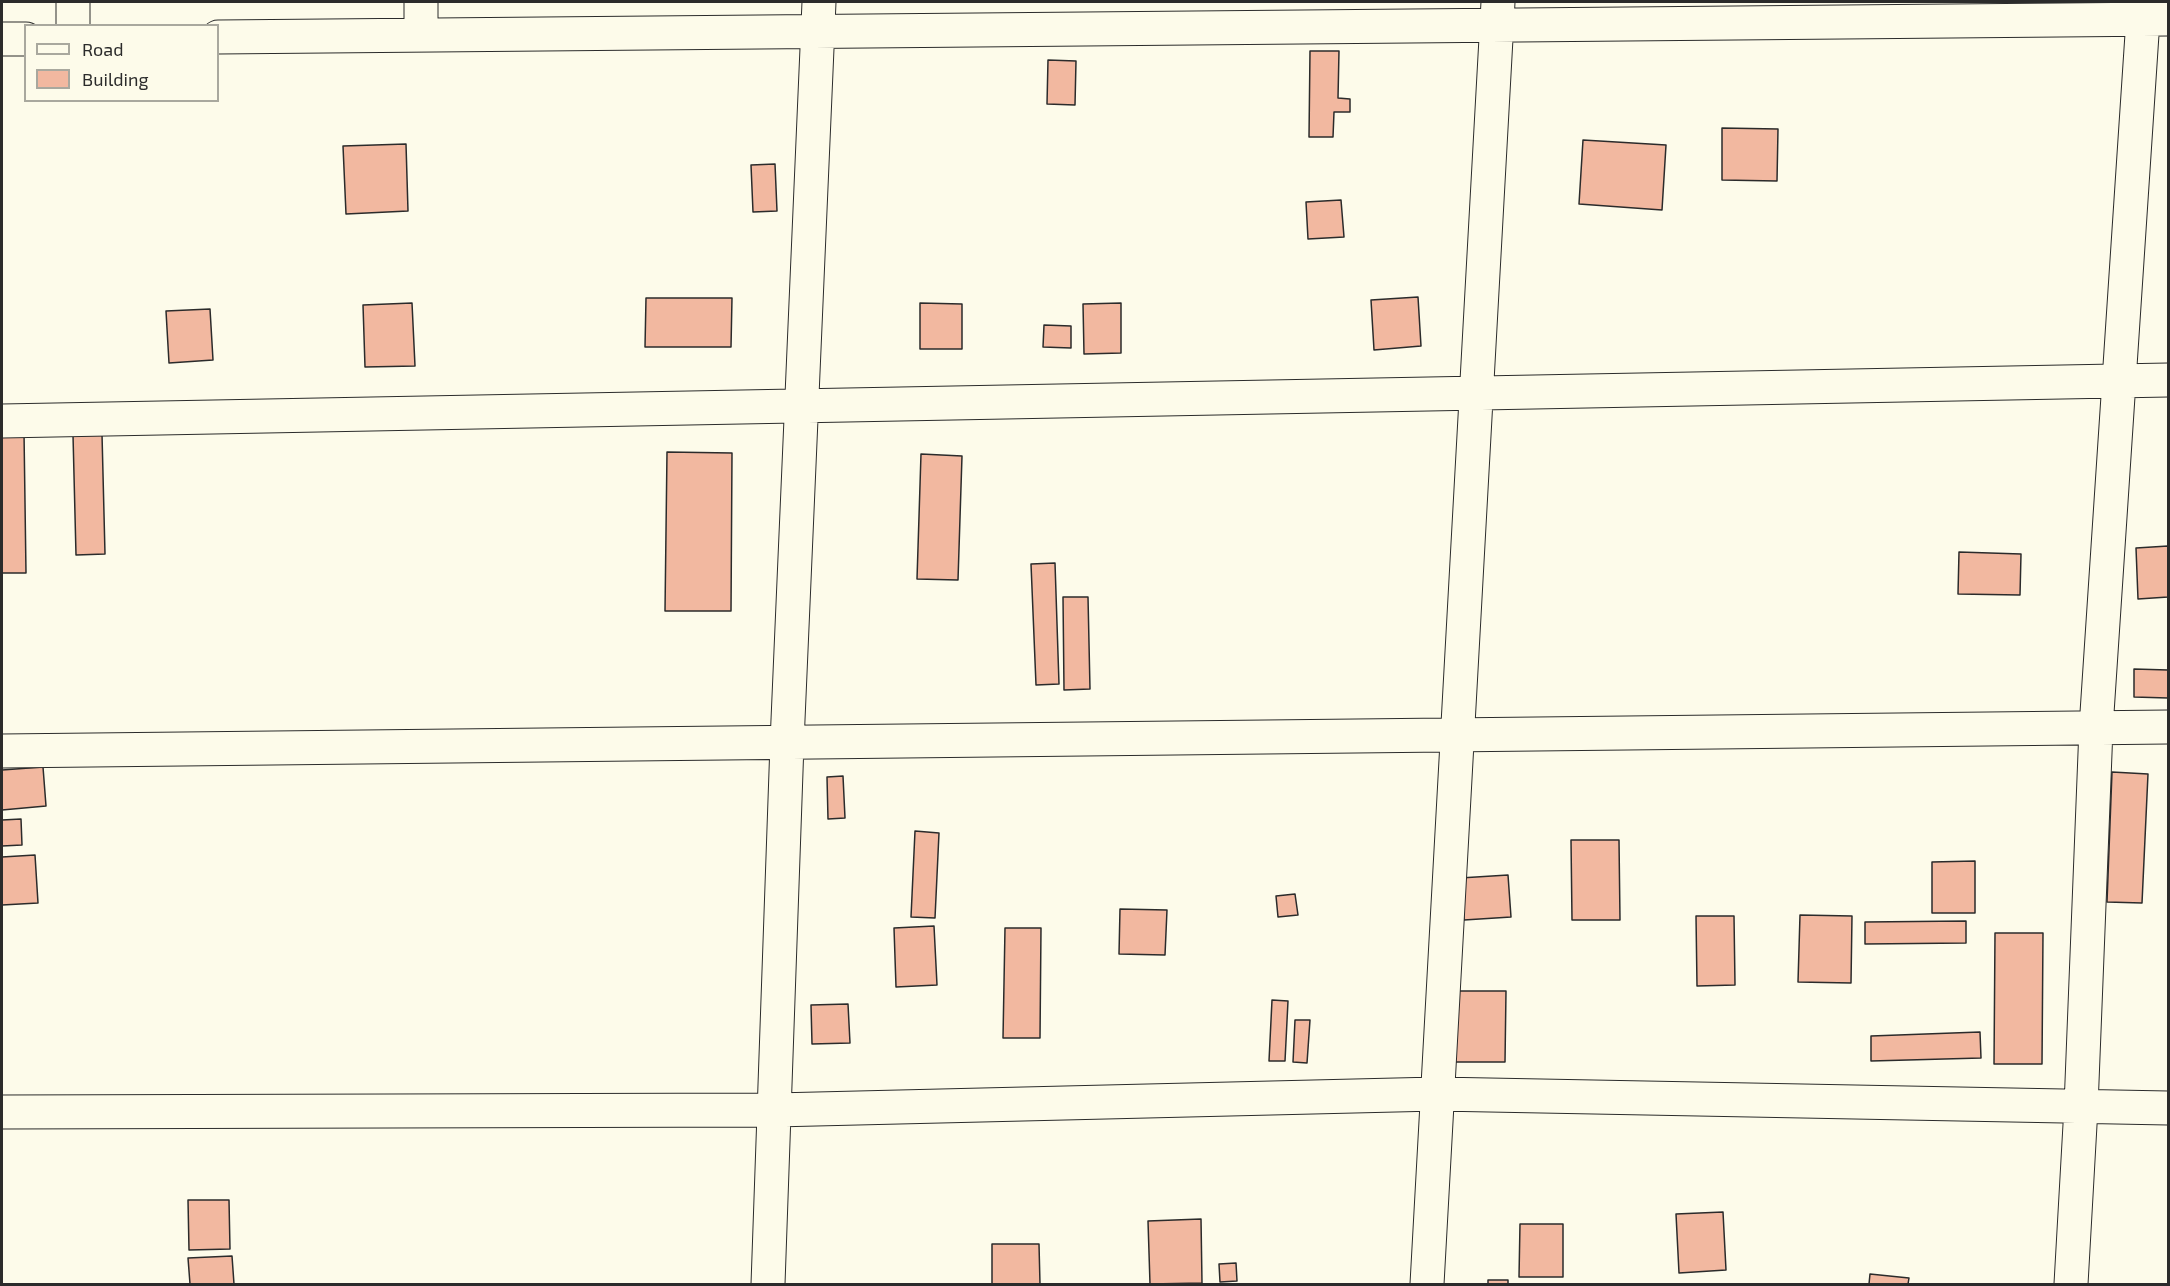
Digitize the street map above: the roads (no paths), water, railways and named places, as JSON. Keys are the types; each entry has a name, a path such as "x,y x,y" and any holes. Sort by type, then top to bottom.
{"street":[{"path":"73,2 73,24"},
{"path":"421,2 421,36"},
{"path":"219,38 421,36 819,17 2151,13 2118,381 2096,728 2081,1107 2071,1284"},
{"path":"1426,1284 1497,14"},
{"path":"768,1284 776,1110 787,743 819,17"},
{"path":"2,39 24,39"},
{"path":"2,421 2169,380"},
{"path":"2,751 2169,727"},
{"path":"2,1113 776,1110 1437,1094 2169,1108"}]}
